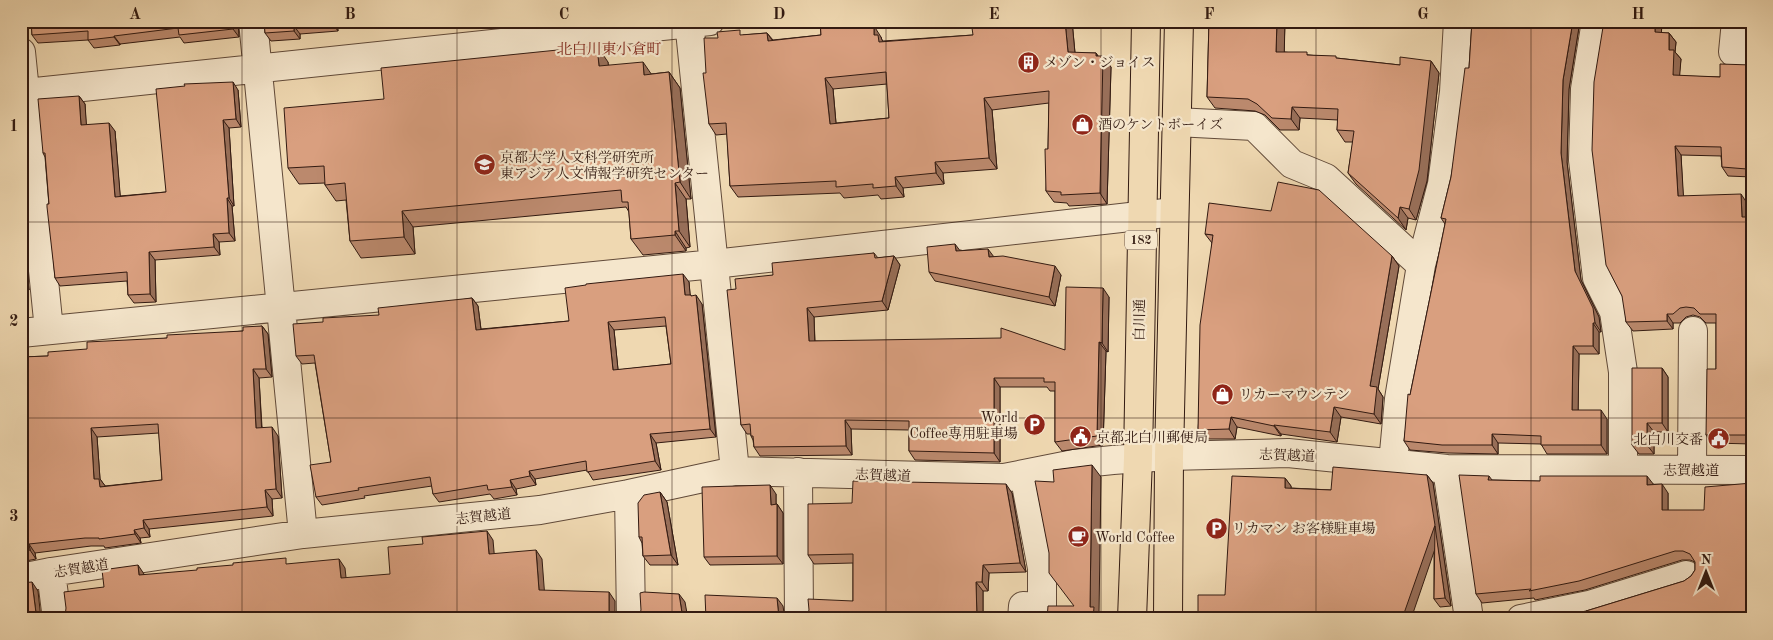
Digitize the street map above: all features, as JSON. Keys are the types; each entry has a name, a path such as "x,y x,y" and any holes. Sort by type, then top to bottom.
{"main road":[{"name":"白川通","path":"1132,619 1138,458 1146,21"},
{"name":"182","path":"1168,619 1169,456 1179,21"}],"street":[{"path":"253,21 303,534"},
{"path":"1393,463 1399,399 1421,265 1442,184 1454,92 1458,21"},
{"path":"1596,21 1585,89 1583,160 1597,278 1614,312 1623,372 1623,470"},
{"path":"1736,21 1733,52 1752,59"},
{"path":"26,93 696,22 714,264 735,471"},
{"path":"21,52 49,330"},
{"path":"1176,122 1254,126 1292,164 1326,178 1421,265"},
{"path":"21,333 714,264 1174,212"},
{"path":"1692,470 1693,331"},
{"name":"志賀越道","path":"21,578 303,534 540,510 629,494 735,471 1004,478 1074,464 1138,458 1288,454 1447,469 1752,470"},
{"path":"1447,469 1469,619"},
{"path":"798,472 799,619"},
{"path":"1022,619 1023,606 1042,607 1042,568 1024,474"},
{"path":"629,494 631,619"},
{"path":"51,572 57,619"},
{"path":"1521,619 1589,605 1686,575"}],"building":[{"path":"31,21 232,21 233,29 179,35 178,28 88,40 88,31 32,35"},
{"path":"264,21 332,21 332,23 294,26 294,31 265,33"},
{"path":"820,21 851,21 852,27 874,26 874,35 878,35 879,42 973,35 972,28 997,25 997,21 1065,21 1068,52 1096,53 1096,56 1103,56 1100,193 1061,195 1061,192 1046,191 1045,149 1048,149 1049,91 984,98 989,158 935,162 936,173 895,177 896,186 873,188 873,184 836,187 836,181 730,186 726,123 709,124 703,73 706,73 704,38 718,38 717,32 740,30 740,35 767,33 768,41 821,35","holes":["886,72 889,118 830,124 825,78"]},
{"path":"1209,21 1277,21 1276,52 1307,52 1307,55 1336,56 1336,58 1400,65 1400,57 1431,61 1419,170 1409,209 1400,207 1398,218 1348,173 1354,131 1337,130 1338,109 1292,107 1291,119 1272,118 1257,104 1248,99 1207,97"},
{"path":"1472,21 1573,21 1563,80 1561,153 1575,271 1593,308 1595,323 1593,323 1593,346 1573,346 1572,410 1601,410 1601,445 1541,445 1541,436 1492,434 1492,445 1442,445 1404,441 1408,394 1410,395 1446,219 1441,218 1451,177 1465,68 1469,68"},
{"path":"1604,21 1655,21 1655,32 1669,33 1669,50 1674,50 1673,75 1720,77 1720,64 1752,65 1752,164 1747,164 1747,169 1722,167 1721,147 1675,146 1678,196 1741,194 1742,217 1752,217 1752,435 1706,435 1707,369 1716,369 1716,314 1700,314 1694,308 1686,307 1680,308 1673,314 1667,314 1667,321 1626,322 1622,296 1606,265 1592,150 1594,82"},
{"name":"京都大学人文科学研究所 東アジア人文情報学研究センター","path":"597,46 599,66 643,62 644,75 669,72 680,182 675,183 679,231 675,231 675,235 631,239 628,202 622,202 621,190 402,211 404,237 350,241 345,183 325,185 324,166 288,168 284,108 384,99 381,68"},
{"path":"233,82 236,119 223,120 229,198 227,198 229,233 213,234 214,247 149,252 150,294 128,295 127,272 55,278 47,207 47,204 49,204 45,153 43,153 38,99 79,96 81,125 109,123 115,197 166,192 156,89 185,86 184,84"},
{"path":"1278,182 1319,190 1392,256 1370,386 1377,387 1374,414 1334,407 1330,432 1274,426 1231,417 1229,429 1198,430 1200,325 1213,235 1205,234 1209,203 1271,211"},
{"path":"955,244 956,251 988,249 989,257 1003,256 1055,266 1049,297 929,272 927,247"},
{"path":"874,253 875,258 894,256 882,301 807,308 809,341 1001,338 1001,328 1065,350 1066,287 1103,288 1102,343 1099,342 1097,436 1055,442 1055,382 1044,382 1044,378 994,378 994,453 909,451 909,421 845,420 846,446 754,447 750,424 741,425 727,290 736,289 735,279 773,275 772,263"},
{"path":"21,257 24,282 21,282"},
{"path":"683,274 685,295 696,295 710,429 650,434 655,461 587,472 586,461 529,471 530,476 510,480 512,487 488,490 487,485 433,494 430,477 358,488 359,490 316,497 310,465 331,462 314,355 296,356 293,324 323,322 323,318 379,315 378,308 472,298 476,330 569,321 565,288","holes":["665,317 671,364 613,370 608,322"]},
{"path":"262,326 266,369 253,369 256,428 272,427 276,489 265,490 267,507 143,520 144,528 134,530 135,534 99,539 85,538 29,544 30,550 21,552 21,357 48,356 48,352 87,349 87,342 167,338 167,335 243,331 243,327","holes":["158,424 162,480 100,487 99,479 94,479 91,428"]},
{"path":"1632,368 1662,368 1662,423 1647,423 1647,445 1632,445"},
{"path":"1092,465 1090,607 1094,607 1093,619 1047,619 1048,606 1074,606 1049,573 1049,553 1035,481 1054,482 1053,470"},
{"path":"1333,467 1427,475 1435,525 1402,619 1198,619 1198,595 1225,595 1232,476 1285,478 1285,488 1331,490"},
{"path":"1459,475 1489,476 1488,480 1540,481 1540,476 1647,476 1647,485 1662,484 1662,510 1704,510 1705,487 1752,483 1752,619 1548,619 1586,611 1684,581 1695,570 1695,562 1690,554 1683,551 1675,551 1579,581 1529,591 1531,589 1476,594"},
{"path":"853,481 1006,484 1020,563 983,565 982,582 976,582 977,619 806,619 809,610 808,599 853,601 853,554 808,555 808,504 852,503"},
{"path":"770,485 771,505 777,504 777,556 704,557 702,487"},
{"path":"660,492 671,555 643,556 642,537 639,537 638,503 644,495"},
{"path":"1435,526 1445,598 1434,599"},
{"path":"487,531 489,554 536,550 539,590 609,592 609,611 612,619 64,619 66,608 64,592 104,587 102,570 138,565 139,575 197,570 197,568 233,565 233,563 286,558 286,564 339,559 341,578 390,574 388,547 423,544 422,537"},
{"path":"32,582 38,619 21,619 21,583"},
{"path":"640,593 679,594 683,619 638,619 641,610"},
{"path":"705,595 777,598 780,619 706,619"}],"place":[{"name":"メゾン・ジョイス","path":"1028,62"},
{"name":"酒のケントボーイズ","path":"1082,124"},
{"name":"京都大学人文科学研究所 東アジア人文情報学研究センター","path":"484,165"},
{"name":"リカーマウンテン","path":"1223,394"},
{"name":"World Coffee専用駐車場","path":"1034,425"},
{"name":"京都北白川郵便局","path":"1080,437"},
{"name":"北白川交番","path":"1719,439"},
{"name":"リカマン お客様駐車場","path":"1216,528"},
{"name":"World Coffee","path":"1079,537"}],"district":[{"name":"北白川東小倉町","path":"609,49"}]}
